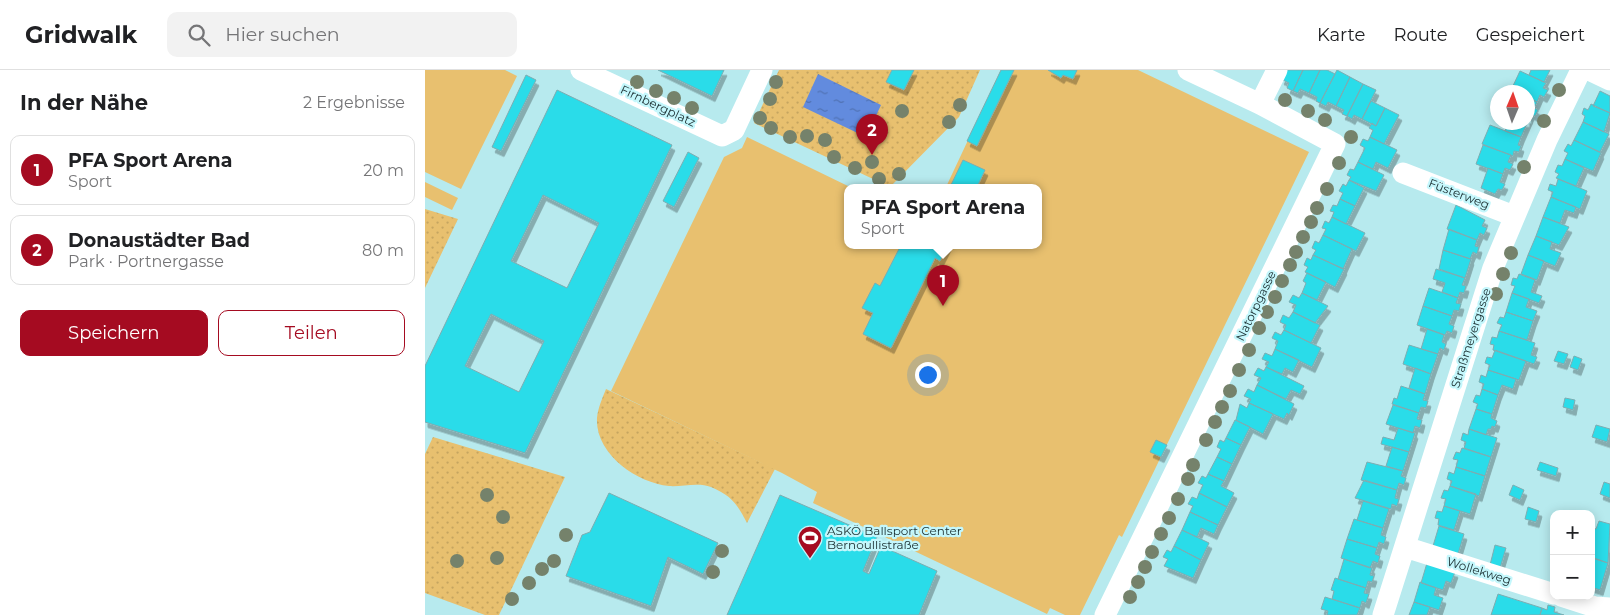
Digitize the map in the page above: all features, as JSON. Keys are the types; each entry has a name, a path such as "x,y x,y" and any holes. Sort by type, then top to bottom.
{"street":[{"name":"Firnbergplatz","path":"581,70 722,136 734,130 762,70"},
{"name":"Natorpgasse","path":"1105,615 1335,144 1260,104 1188,70"},
{"path":"1260,104 1277,70"},
{"name":"Straßmeyergasse","path":"1383,615 1493,268 1547,140 1581,70"},
{"path":"1589,70 1610,80"},
{"name":"Füsterweg","path":"1403,173 1514,216"},
{"name":"Wollekweg","path":"1405,547 1550,593"},
{"path":"1573,600 1595,607 1610,608"}],"shaded area":[{"path":"425,70 505,70 517,76 461,189 425,172"},
{"path":"779,70 980,70 959,117 893,184 884,184 754,123"},
{"path":"1001,70 1138,70 1309,152 1122,537 1119,535 1080,615 1065,615 1050,608 1047,614 813,503 817,492 782,473 611,391 724,157 742,148 747,137 844,184 844,249 1042,249 1042,184 947,184"},
{"path":"425,182 458,198 452,210 425,197"},
{"path":"425,209 458,219 425,288"},
{"path":"606,389 775,469 747,523 733,501 711,487 657,484 632,473 610,455 598,431 597,418 600,403"},
{"path":"433,437 565,477 499,615 485,615 425,593 425,454"}],"water":[{"path":"818,74 881,105 866,137 803,107"}],"building":[{"path":"658,70 724,70 712,96"},
{"path":"892,70 914,70 904,90 886,82"},
{"path":"1001,70 1014,70 977,146 967,141"},
{"path":"1048,70 1077,70 1073,79 1063,75 1061,78"},
{"path":"1286,70 1303,70 1293,91 1287,88 1289,83 1281,79"},
{"path":"1303,70 1320,70 1309,93 1300,89 1298,93 1293,91"},
{"path":"1320,70 1327,70 1335,74 1320,103 1316,101 1317,97 1309,93"},
{"path":"1337,70 1350,77 1336,106 1328,102 1326,106 1320,103"},
{"path":"1531,70 1550,70 1544,82 1529,75"},
{"path":"1520,71 1546,83 1543,88 1548,90 1544,97 1540,95 1537,102 1535,101 1535,85 1513,85"},
{"path":"526,75 536,80 501,151 492,147"},
{"path":"1350,77 1363,84 1347,116 1342,114 1344,110 1336,106"},
{"path":"1363,84 1376,90 1362,119 1354,115 1352,119 1347,116"},
{"path":"557,90 672,145 525,453 425,422 425,366","holes":["543,195 599,223 567,288 511,261","491,314 544,341 519,392 465,366"]},
{"path":"1600,91 1610,96 1610,113 1593,106"},
{"path":"1371,101 1385,108 1376,126 1362,119"},
{"path":"1591,104 1610,113 1604,132 1583,122 1585,116 1582,114 1584,108 1588,110"},
{"path":"1385,108 1399,115 1384,144 1370,137 1373,130 1369,128 1372,123 1376,126"},
{"path":"1583,122 1609,134 1600,152 1574,140"},
{"path":"1490,125 1490,130 1503,130 1521,137 1518,145 1521,146 1519,152 1514,151 1513,156 1482,144"},
{"path":"1505,130 1524,130 1521,137"},
{"path":"1370,137 1397,150 1388,168 1376,162 1373,169 1358,162 1365,148 1360,145 1363,139 1368,141"},
{"path":"1574,140 1601,153 1593,171 1565,159 1568,153 1564,151 1568,144 1571,146"},
{"path":"1483,145 1511,155 1508,162 1513,164 1510,170 1505,168 1503,174 1476,164"},
{"path":"688,152 699,158 674,207 663,201"},
{"path":"1565,159 1584,168 1576,186 1556,178 1559,174 1555,172 1558,165 1562,166"},
{"path":"963,160 985,170 978,184 951,184"},
{"path":"1358,162 1384,175 1376,191 1349,180 1351,177 1347,175 1350,169 1354,170"},
{"path":"1488,168 1503,174 1500,182 1505,184 1502,190 1498,189 1495,194 1481,188"},
{"path":"1558,179 1587,191 1580,209 1551,197 1553,192 1548,190 1550,184 1556,186"},
{"path":"1349,180 1364,188 1355,206 1340,199 1343,193 1339,191 1343,184 1346,186"},
{"path":"1551,197 1576,207 1574,213 1565,210 1560,223 1543,217"},
{"path":"1340,199 1355,206 1346,224 1332,217 1334,212 1330,211 1333,205 1337,206"},
{"path":"1456,205 1485,220 1482,226 1487,228 1484,235 1480,233 1477,240 1447,229"},
{"path":"1332,217 1365,233 1356,251 1323,235 1326,229 1322,228 1325,221 1329,223"},
{"path":"1543,217 1569,227 1559,245 1536,236"},
{"path":"1449,229 1477,240 1475,246 1479,247 1477,254 1473,252 1470,259 1443,250"},
{"path":"1323,235 1352,249 1343,269 1313,255 1316,250 1312,248 1315,241 1319,243"},
{"path":"1536,236 1552,242 1550,249 1561,253 1555,266 1528,255"},
{"path":"899,249 946,249 940,261 935,258 891,348 863,334 873,313 862,308 875,283 880,286"},
{"path":"1443,250 1471,259 1465,278 1439,269"},
{"path":"1313,255 1344,269 1335,287 1305,272 1308,267 1304,265 1307,258 1311,260"},
{"path":"1528,255 1544,261 1537,280 1521,274"},
{"path":"1436,269 1465,278 1462,285 1466,286 1464,293 1460,292 1458,298 1442,292 1445,283 1433,279"},
{"path":"1307,273 1326,282 1317,300 1302,293 1306,283 1303,281"},
{"path":"1519,274 1535,280 1531,292 1542,296 1539,303 1512,293 1515,286 1511,285 1513,278 1517,279"},
{"path":"1429,288 1458,298 1456,303 1461,304 1459,311 1454,310 1452,316 1423,306"},
{"path":"1302,293 1328,306 1315,323 1293,312 1296,305 1289,302 1293,295 1299,298"},
{"path":"1512,293 1529,299 1526,307 1537,311 1533,321 1506,312"},
{"path":"1423,306 1452,316 1449,324 1454,326 1452,333 1447,331 1445,335 1417,325"},
{"path":"1293,312 1320,325 1311,343 1284,330 1286,325 1280,322 1283,315 1289,318"},
{"path":"1506,312 1533,321 1527,340 1499,331 1502,325 1497,323 1500,317 1504,318"},
{"path":"1427,329 1444,335 1442,342 1446,344 1444,350 1440,348 1438,354 1421,349"},
{"path":"1284,330 1321,348 1312,367 1275,349 1278,341 1272,338 1275,332 1281,335"},
{"path":"1499,331 1535,343 1531,355 1537,357 1534,364 1493,350 1494,345 1490,344 1492,337 1497,338"},
{"path":"1409,345 1438,354 1431,374 1403,364"},
{"path":"1275,349 1299,360 1293,372 1285,368 1282,374 1266,367 1269,362 1262,359 1265,353 1272,356"},
{"path":"1495,350 1526,361 1519,380 1488,370 1490,365 1485,363 1487,357 1492,358"},
{"path":"1558,351 1568,354 1564,364 1554,361"},
{"path":"1574,356 1582,359 1578,370 1570,367"},
{"path":"1266,367 1304,386 1300,394 1291,390 1286,399 1257,385 1261,378 1254,375 1258,368 1264,371"},
{"path":"1415,368 1431,374 1425,394 1409,388"},
{"path":"1488,370 1516,379 1513,389 1502,385 1498,395 1482,389 1484,384 1479,382 1481,375 1486,377"},
{"path":"1257,385 1294,404 1289,415 1287,413 1284,419 1249,403 1251,399 1244,396 1248,389 1254,392"},
{"path":"1401,386 1425,394 1423,400 1428,401 1426,408 1421,407 1419,413 1392,404 1394,398 1397,399"},
{"path":"1482,389 1498,395 1492,414 1476,409 1478,404 1473,402 1476,395 1480,396"},
{"path":"1565,398 1575,400 1573,410 1563,407"},
{"path":"1249,403 1273,414 1263,434 1236,420 1240,404 1247,408"},
{"path":"1393,405 1419,413 1417,419 1422,420 1420,428 1415,426 1413,433 1386,424"},
{"path":"1476,409 1492,414 1491,418 1497,421 1495,427 1492,426 1491,429 1488,429 1486,435 1469,429"},
{"path":"1235,420 1250,427 1241,445 1226,438"},
{"path":"1596,425 1610,429 1607,442 1592,437"},
{"path":"1398,428 1415,433 1409,452 1381,444 1383,437 1394,440"},
{"path":"1469,429 1497,438 1491,457 1464,448 1466,442 1461,440 1463,433 1468,435"},
{"path":"1226,438 1241,445 1232,464 1217,457 1221,449 1217,447 1220,440 1224,442"},
{"path":"1156,440 1167,445 1161,457 1150,452"},
{"path":"1392,447 1409,452 1403,471 1386,466"},
{"path":"1462,448 1491,457 1485,476 1456,467 1458,460 1453,459 1456,452 1460,453"},
{"path":"1217,457 1232,464 1224,481 1208,474"},
{"path":"1367,462 1403,471 1401,476 1406,478 1404,485 1399,483 1397,490 1361,480"},
{"path":"1540,462 1558,468 1556,476 1537,470"},
{"path":"1456,467 1485,476 1479,496 1450,486 1452,481 1447,479 1449,472 1454,474"},
{"path":"1208,474 1224,481 1221,486 1234,493 1227,507 1199,493 1203,485 1198,483 1202,476 1206,478"},
{"path":"1364,480 1397,490 1395,498 1399,499 1397,506 1392,504 1391,509 1355,498"},
{"path":"1604,482 1610,484 1610,498 1600,494"},
{"path":"1513,485 1524,490 1520,500 1509,495"},
{"path":"1450,486 1476,494 1470,514 1444,506 1446,499 1441,498 1444,490 1448,491"},
{"path":"609,493 718,543 703,574 668,557 651,606 566,576 582,535 590,532"},
{"path":"1199,493 1227,507 1218,525 1190,512 1193,506 1188,504 1192,497 1197,499"},
{"name":"ASKÖ Ballsport Center Bernoullistraße","path":"780,495 877,537 863,571 869,574 881,546 937,571 919,615 727,615"},
{"path":"1363,501 1389,509 1383,528 1357,520"},
{"path":"1444,506 1460,511 1454,530 1438,525 1439,519 1435,518 1437,511 1442,512"},
{"path":"1528,507 1539,511 1536,522 1525,519"},
{"path":"1190,512 1218,525 1214,534 1201,528 1197,537 1182,530"},
{"path":"1354,519 1383,528 1381,535 1386,537 1384,544 1379,542 1377,548 1347,539"},
{"path":"1599,521 1610,524 1608,563 1595,558 1596,529"},
{"path":"1439,526 1464,534 1458,554 1433,546"},
{"path":"1182,530 1209,543 1201,560 1174,546"},
{"path":"1347,539 1377,548 1375,554 1380,556 1378,563 1373,561 1370,568 1341,558"},
{"path":"1495,545 1506,548 1500,568 1490,565"},
{"path":"1174,546 1201,560 1193,578 1164,566 1168,559 1163,557 1167,550 1171,552"},
{"path":"1344,559 1372,568 1370,575 1374,576 1372,582 1368,581 1366,588 1338,579"},
{"path":"1595,559 1608,563 1600,590 1595,588"},
{"path":"1427,563 1455,572 1451,583 1446,581 1443,590 1421,583"},
{"path":"1335,578 1366,588 1364,593 1369,594 1366,603 1362,601 1360,608 1332,599 1334,591 1331,590"},
{"path":"1420,582 1436,588 1434,595 1443,598 1439,610 1414,602"},
{"path":"1498,594 1542,608 1540,615 1491,615"},
{"path":"1325,597 1360,608 1357,615 1327,615 1328,611 1321,609"},
{"path":"1414,602 1430,607 1427,615 1409,615"},
{"path":"1548,605 1555,607 1554,612 1564,615 1540,615 1542,608 1547,610"}],"place":[{"name":"Donaustädter Bad","path":"872,155"},
{"name":"PFA Sport Arena","path":"943,306"},
{"name":"ASKÖ Ballsport Center Bernoullistraße","path":"810,559"}]}
